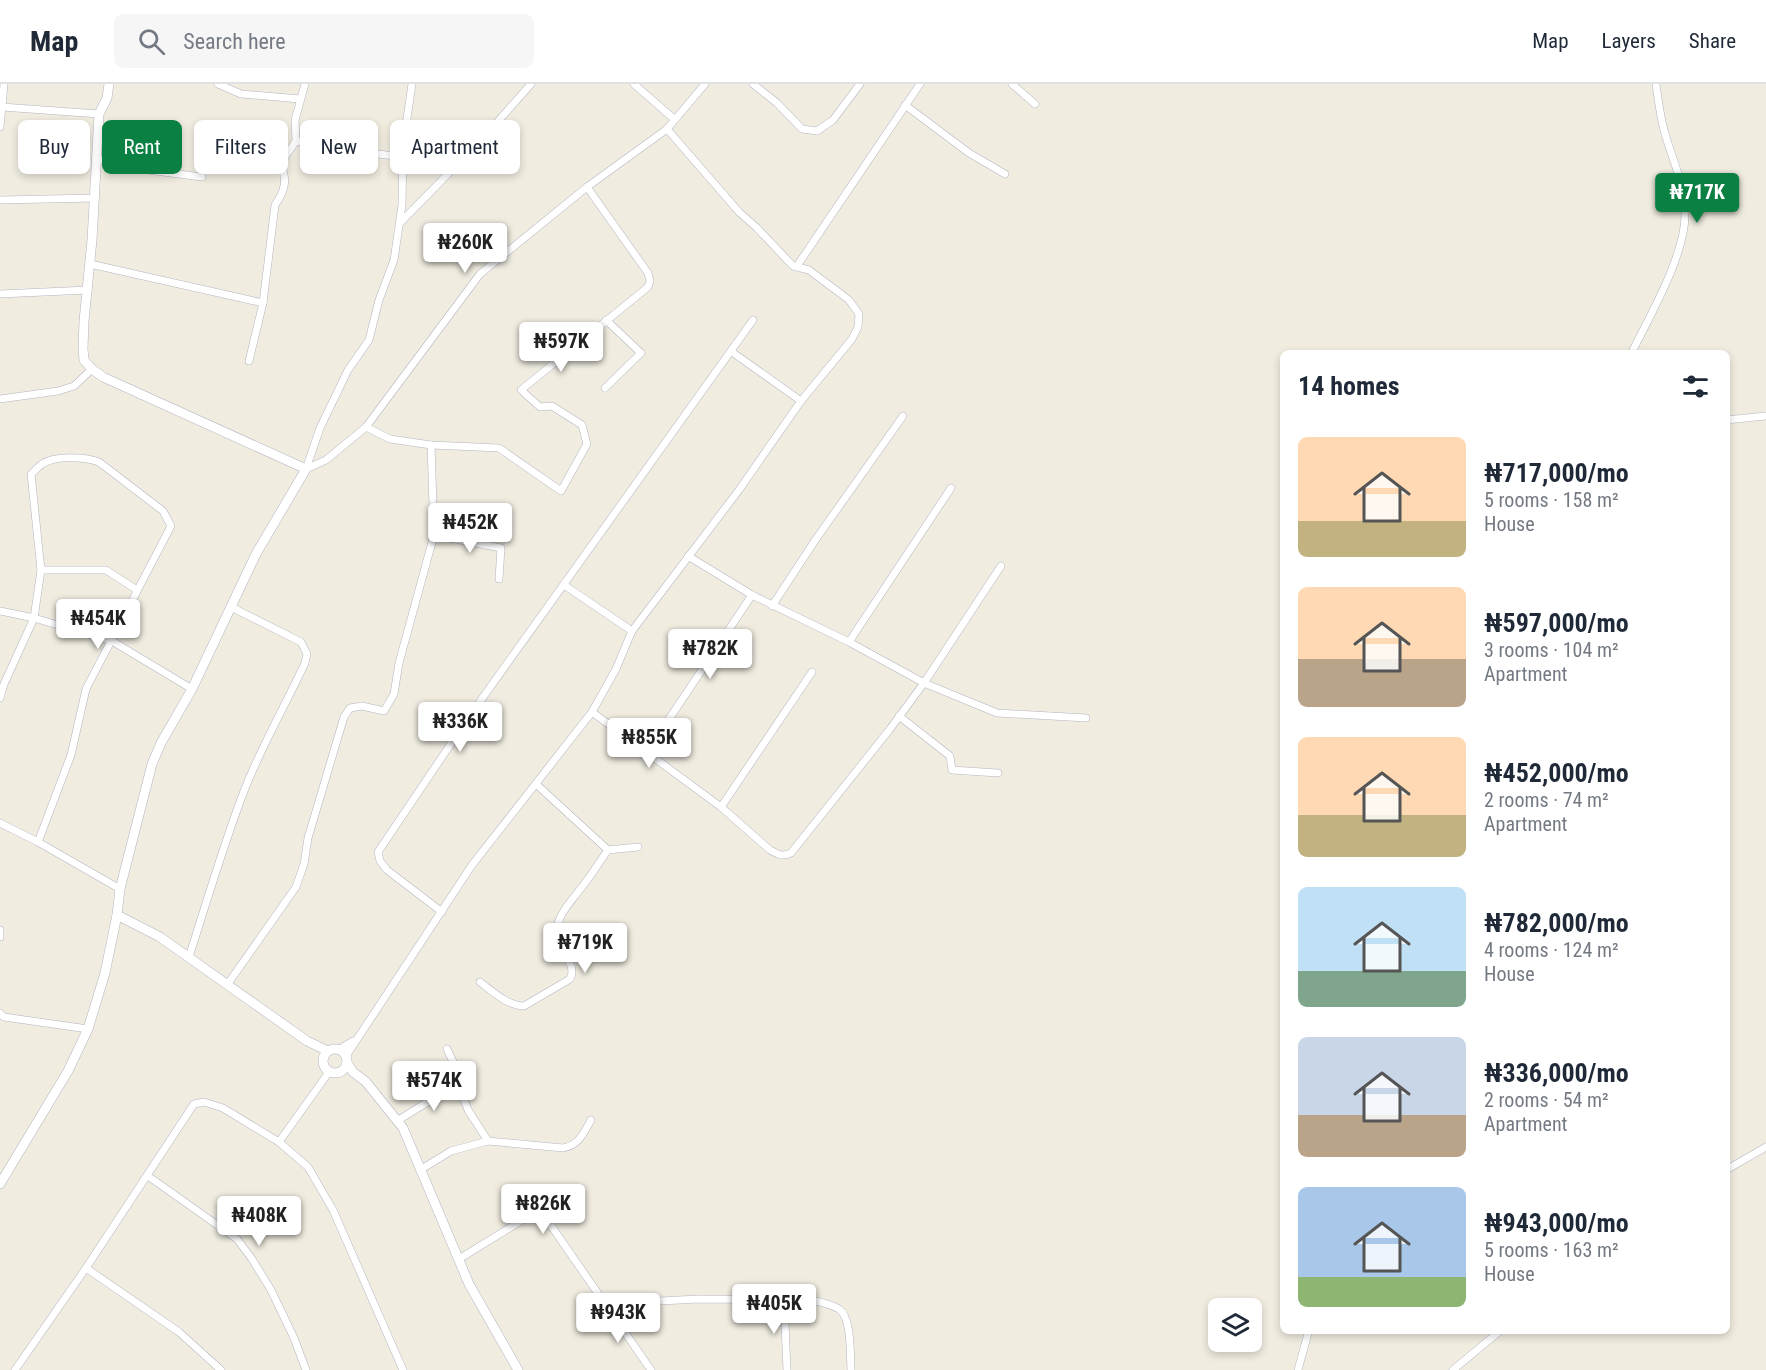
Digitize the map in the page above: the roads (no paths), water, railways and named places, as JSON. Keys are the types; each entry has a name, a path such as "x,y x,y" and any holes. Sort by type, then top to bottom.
{"street":[{"path":"0,127 3,84"},
{"path":"109,84 107,98 99,114 95,198 84,321 84,360 103,377 306,469 326,460 366,427 480,274 587,187 667,129 705,84"},
{"path":"218,84 241,94 300,99"},
{"path":"249,361 263,303 275,206 283,194 285,175 280,164 296,141 295,120 304,84"},
{"path":"408,120 412,84"},
{"path":"400,223 470,152 531,84"},
{"path":"634,84 674,120"},
{"path":"753,84 777,103 802,129 817,131 833,120 860,84"},
{"path":"796,266 920,84"},
{"path":"1012,84 1035,104"},
{"path":"1633,350 1672,267 1684,229 1686,213 1682,190 1663,128 1656,84"},
{"path":"905,105 969,153 1005,174"},
{"path":"2,107 99,114"},
{"path":"279,1142 329,1072 333,1073 340,1058 355,1040 472,865 592,711 616,669 632,631 739,490 801,401 852,339 858,327 859,314 849,300 809,270 793,266 739,212 667,129"},
{"path":"296,141 390,155"},
{"path":"97,159 140,169 202,177"},
{"path":"0,1184 68,1071 88,1029 105,973 120,889 152,764 170,725 192,689 256,554 306,469 320,428 348,370 369,340 379,300 394,260 402,205 403,174"},
{"path":"366,427 390,439 431,445 499,448 561,491 587,444 582,425 552,406 540,407 521,390 648,287 650,281 648,273 587,187"},
{"path":"0,200 95,198"},
{"path":"90,264 263,303"},
{"path":"0,294 88,290"},
{"path":"605,388 641,353 606,320"},
{"path":"442,912 387,870 380,861 378,852 471,714 753,320"},
{"path":"732,352 801,401"},
{"path":"0,399 58,391 74,386 92,369"},
{"path":"772,606 816,538 903,416"},
{"path":"1730,420 1766,416"},
{"path":"227,985 296,887 304,864 310,828 344,717 350,708 362,706 384,711 394,694 399,663 434,534 431,445"},
{"path":"0,698 34,618 40,570 31,474 43,463 76,457 99,462 135,492 163,511 171,526 112,641 92,673 86,689 71,755 38,842"},
{"path":"849,642 951,488"},
{"path":"434,534 501,548 499,579"},
{"path":"688,556 772,606 849,642 924,683 997,713 1086,718"},
{"path":"592,711 721,807 770,850 779,856 791,853 924,683 1001,566"},
{"path":"40,570 106,570 137,591"},
{"path":"564,585 632,631"},
{"path":"647,752 752,595"},
{"path":"189,957 224,846 245,790 308,654 301,642 231,607"},
{"path":"0,611 34,618 112,641 192,689"},
{"path":"721,807 812,672"},
{"path":"899,716 950,756 952,770 998,773"},
{"path":"536,784 608,850 638,847"},
{"path":"0,824 38,842 120,889"},
{"path":"480,982 507,1001 524,1006 570,979 572,966 559,948 556,939 558,924 566,905 578,893 608,850"},
{"path":"117,915 160,937 307,1041 340,1058 366,1082 403,1128 470,1284 518,1370"},
{"path":"0,930 0,938"},
{"path":"0,1013 4,1017 88,1029"},
{"path":"307,1041 329,1072"},
{"path":"447,1049 457,1070 458,1083 468,1110 488,1141"},
{"path":"322,1062 340,1058"},
{"path":"397,1121 458,1083"},
{"path":"15,1370 148,1176 194,1104 199,1102 224,1108 279,1142 308,1167 333,1210 404,1370"},
{"path":"420,1170 451,1151 488,1141 563,1148 572,1146 580,1140 591,1120"},
{"path":"1730,1168 1766,1147"},
{"path":"148,1176 237,1239 271,1290 294,1338 306,1370"},
{"path":"459,1259 524,1219 537,1217 544,1220 552,1227 651,1370"},
{"path":"86,1268 180,1332 221,1370"},
{"path":"605,1304 698,1299 811,1300 828,1304 841,1310 847,1319 851,1370"},
{"path":"784,1301 787,1370"},
{"path":"1298,1370 1308,1334"},
{"path":"1454,1370 1496,1334"}]}
